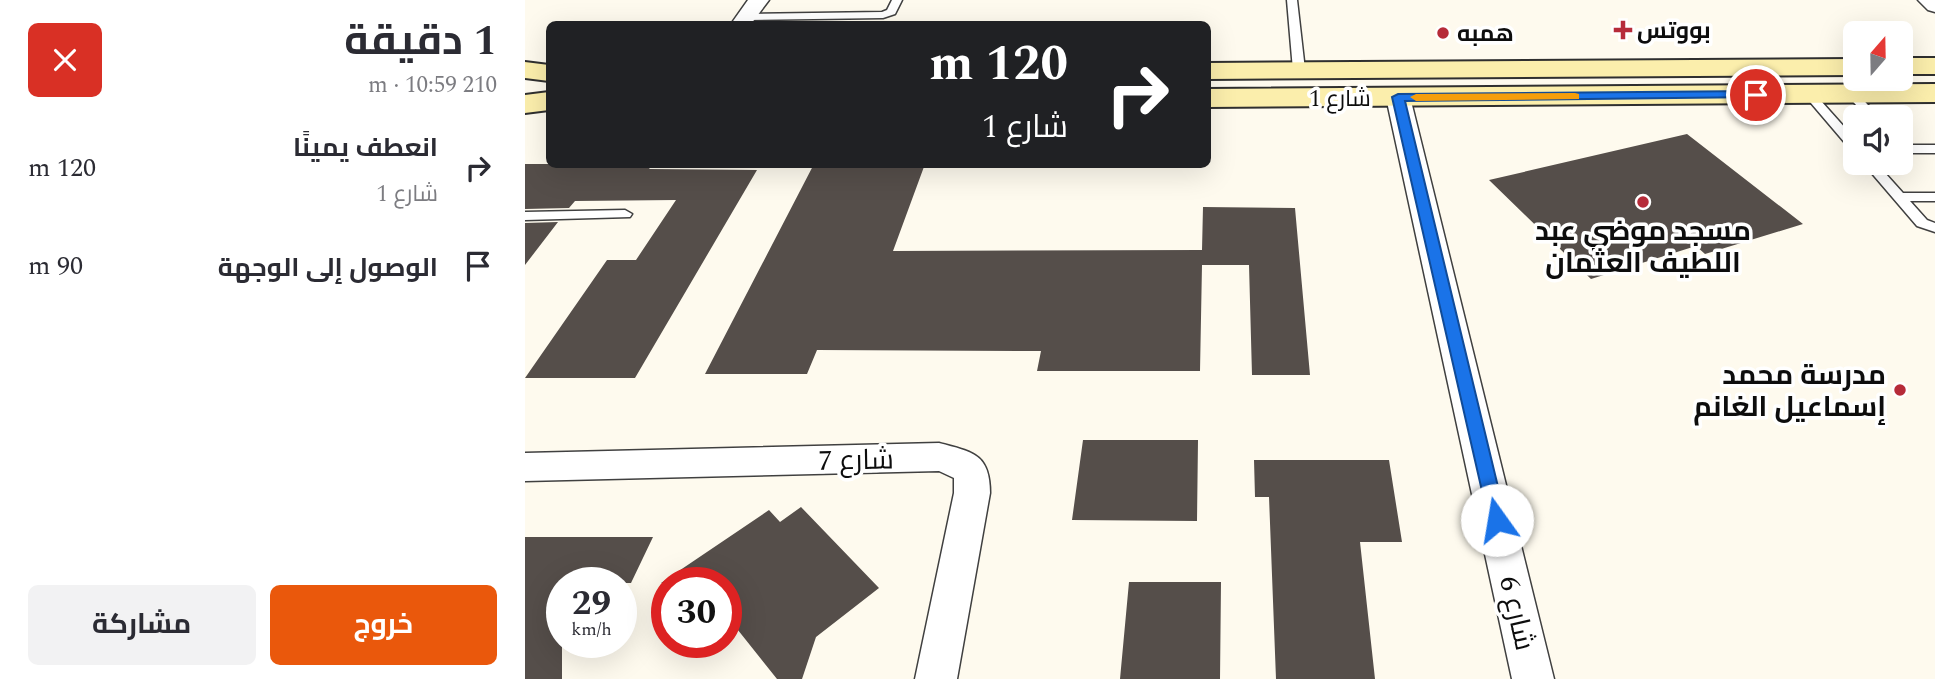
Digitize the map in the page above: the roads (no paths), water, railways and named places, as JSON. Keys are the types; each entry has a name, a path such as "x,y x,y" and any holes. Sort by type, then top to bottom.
{"street":[{"path":"1929,0 1935,6"},
{"path":"1913,66 1935,66"},
{"path":"525,70 546,72"},
{"name":"شارع 1","path":"1211,71 1299,70 1843,80"},
{"name":"شارع 1","path":"1211,98 1809,94 1843,83"},
{"name":"شارع 1","path":"1913,90 1935,93"},
{"name":"شارع 6","path":"1398,97 1534,679"},
{"path":"525,104 546,101"},
{"name":"شارع 7","path":"525,467 939,457 961,463 972,474 972,493 936,679"}],"lane":[{"path":"749,14 883,15 891,12 897,0"},
{"path":"1292,0 1299,70"},
{"path":"1809,94 1843,133"},
{"path":"1913,149 1935,149"},
{"path":"1880,175 1923,223 1935,228"},
{"path":"1899,197 1935,197"},
{"path":"525,216 625,215"}],"place":[{"name":"بووتس","path":"1623,30"},
{"name":"همبه","path":"1443,33"},
{"name":"مسجد موضي عبد اللطيف العثمان","path":"1643,202"},
{"name":"مدرسة محمد إسماعيل الغانم","path":"1900,390"}]}
